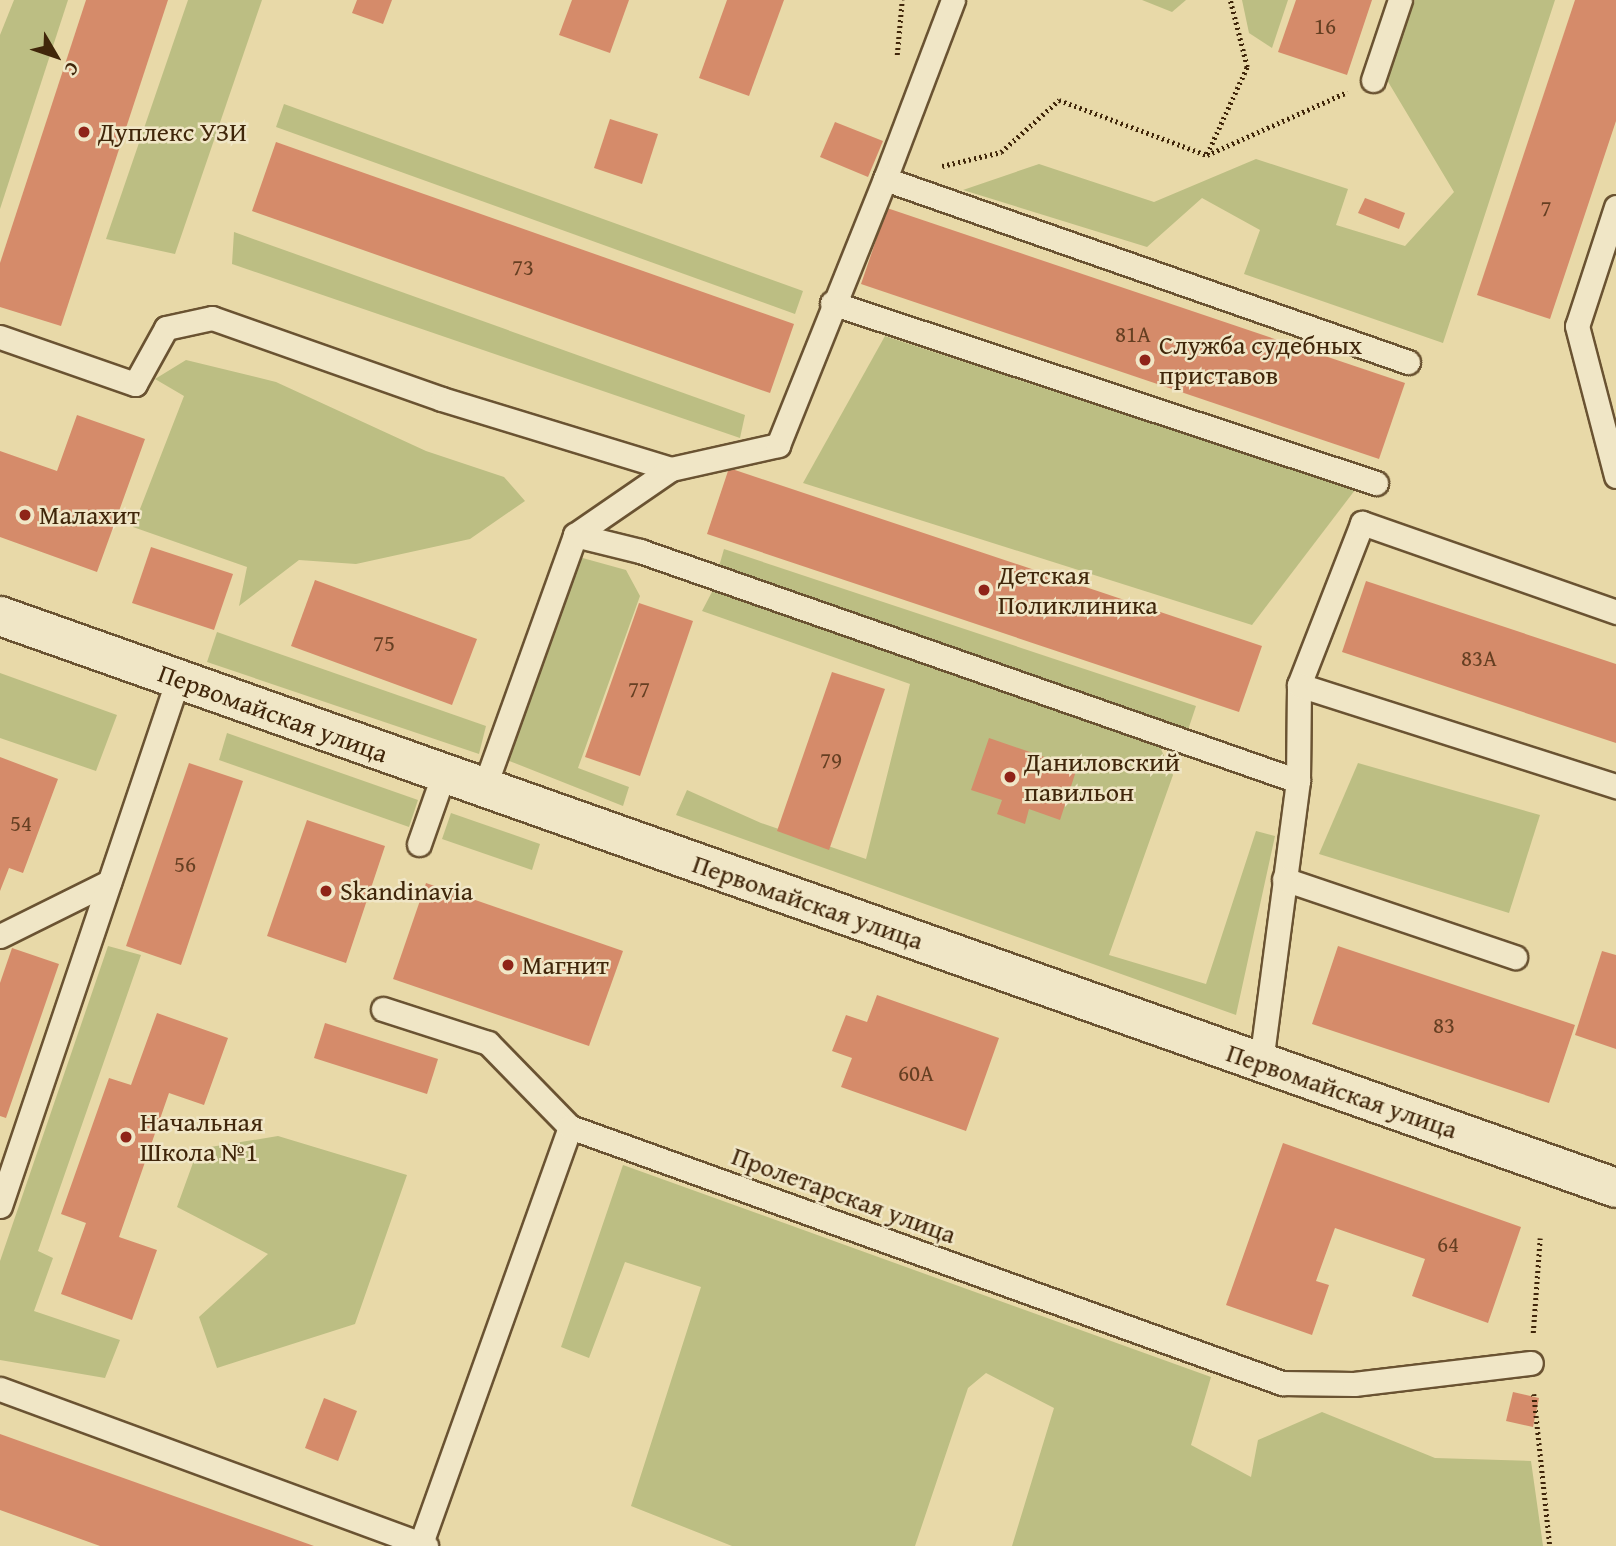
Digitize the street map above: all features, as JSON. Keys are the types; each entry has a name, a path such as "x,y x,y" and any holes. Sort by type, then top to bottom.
{"main road":[{"name":"Первомайская улица","path":"0,616 1616,1188"}],"lane":[{"path":"484,788 575,535 671,470 778,445 832,303 885,179 953,0"},
{"path":"1373,80 1401,0"},
{"path":"885,179 1408,362"},
{"path":"1616,207 1577,326 1616,476"},
{"path":"832,303 1376,483"},
{"path":"0,337 135,384 166,328 212,318 442,399 671,470"},
{"path":"1261,1063 1298,781 1299,685 1362,523 1616,612"},
{"path":"575,535 640,551 1298,781"},
{"path":"0,1206 178,679"},
{"path":"1299,685 1616,786"},
{"path":"419,844 444,773"},
{"path":"1284,879 1515,957"},
{"path":"0,936 109,882"},
{"path":"0,1389 422,1545 570,1127 488,1043 383,1009"},
{"name":"Пролетарская улица","path":"570,1127 1282,1383 1354,1384 1531,1363"}],"path":[{"path":"1207,155 1247,67 1230,0"},
{"path":"885,179 1002,152 1059,100 1207,155 1373,80"}],"green space":[{"path":"14,0 68,0 0,209 0,35"},
{"path":"188,0 262,0 175,254 106,239"},
{"path":"1142,0 1186,0 1172,12"},
{"path":"1242,0 1288,0 1272,48 1249,33"},
{"path":"1415,0 1555,0 1443,343 1244,274 1260,230 1202,198 1147,247 963,190 1039,164 1154,202 1256,159 1348,189 1336,225 1405,246 1454,192 1387,80"},
{"path":"284,104 803,291 795,314 276,127"},
{"path":"234,232 745,415 740,438 232,264"},
{"path":"885,336 1355,490 1252,625 803,483"},
{"path":"186,360 276,382 426,451 504,477 525,501 470,539 356,564 299,560 239,606 247,567 133,527 184,396 155,379"},
{"path":"724,549 1196,706 1188,730 718,570"},
{"path":"579,557 626,570 640,596 578,768 629,787 623,806 507,760"},
{"path":"713,590 1159,745 1173,775 1109,955 1206,984 1256,831 1275,836 1236,1015 676,815 687,790 761,823 866,859 910,684 702,611"},
{"path":"217,632 486,726 479,754 207,662"},
{"path":"0,673 117,715 96,771 0,738"},
{"path":"227,733 418,800 409,827 219,760"},
{"path":"1358,763 1540,815 1509,913 1319,854"},
{"path":"451,813 540,844 532,870 442,839"},
{"path":"108,946 141,955 38,1251 53,1258 34,1311 120,1340 105,1378 0,1360 0,1261"},
{"path":"278,1136 407,1175 355,1324 217,1368 199,1317 268,1254 177,1207 198,1149"},
{"path":"623,1165 1211,1377 1191,1445 1251,1477 1258,1440 1322,1412 1435,1458 1531,1461 1543,1546 1012,1546 1054,1408 986,1373 968,1388 915,1546 732,1546 631,1506 701,1287 625,1262 589,1358 561,1347"}],"building":[{"name":"Дуплекс УЗИ","path":"86,0 168,0 61,326 0,307 0,263"},
{"path":"357,0 392,0 383,24 352,13"},
{"path":"572,0 629,0 610,53 559,35"},
{"path":"727,0 784,0 749,96 699,78"},
{"path":"1296,0 1372,0 1347,75 1278,52"},
{"path":"1575,0 1616,0 1616,121 1550,319 1477,295"},
{"path":"610,119 658,134 642,184 594,168"},
{"path":"835,122 883,141 868,177 820,157"},
{"path":"276,142 794,324 770,393 252,211"},
{"path":"1365,198 1405,213 1399,229 1358,213"},
{"path":"887,208 1405,383 1379,459 861,284"},
{"path":"77,415 145,439 97,572 0,537 0,451 57,471"},
{"name":"Детская Поликлиника","path":"729,468 1262,646 1239,712 707,534"},
{"path":"151,547 233,574 214,630 132,603"},
{"path":"315,580 477,639 452,705 291,646"},
{"path":"1366,581 1616,664 1616,743 1342,652"},
{"path":"639,603 693,621 640,776 585,757"},
{"path":"832,672 885,689 829,850 777,831"},
{"path":"989,738 1077,768 1060,820 1029,809 1025,824 997,814 1002,800 971,790"},
{"path":"0,757 58,779 23,873 9,868 0,891"},
{"path":"189,763 243,781 181,965 126,946"},
{"name":"Skandinavia","path":"307,820 385,846 346,963 267,936"},
{"name":"Магнит","path":"426,883 623,951 589,1046 393,979"},
{"path":"1338,946 1575,1025 1549,1103 1312,1024"},
{"path":"12,948 59,964 6,1118 0,1116 0,983"},
{"path":"1602,951 1616,955 1616,1049 1575,1035"},
{"path":"877,995 999,1038 966,1131 841,1087 852,1058 832,1051 846,1015 867,1022"},
{"path":"157,1013 228,1038 204,1105 169,1093 119,1237 157,1250 132,1320 61,1294 86,1223 61,1214 109,1078 131,1085"},
{"path":"325,1023 438,1059 427,1094 314,1058"},
{"path":"1283,1143 1521,1227 1488,1323 1412,1296 1425,1259 1335,1228 1316,1281 1329,1285 1312,1335 1226,1305"},
{"path":"1513,1392 1539,1398 1533,1427 1506,1421"},
{"path":"324,1398 357,1411 338,1461 305,1448"},
{"path":"0,1434 314,1546 100,1546 0,1510"}],"place":[{"name":"Дуплекс УЗИ","path":"84,132"},
{"name":"Служба судебных приставов","path":"1145,360"},
{"name":"Малахит","path":"25,515"},
{"name":"Детская Поликлиника","path":"984,590"},
{"name":"Даниловский павильон","path":"1010,777"},
{"name":"Skandinavia","path":"326,891"},
{"name":"Магнит","path":"508,965"},
{"name":"Начальная Школа №1","path":"126,1137"}]}
